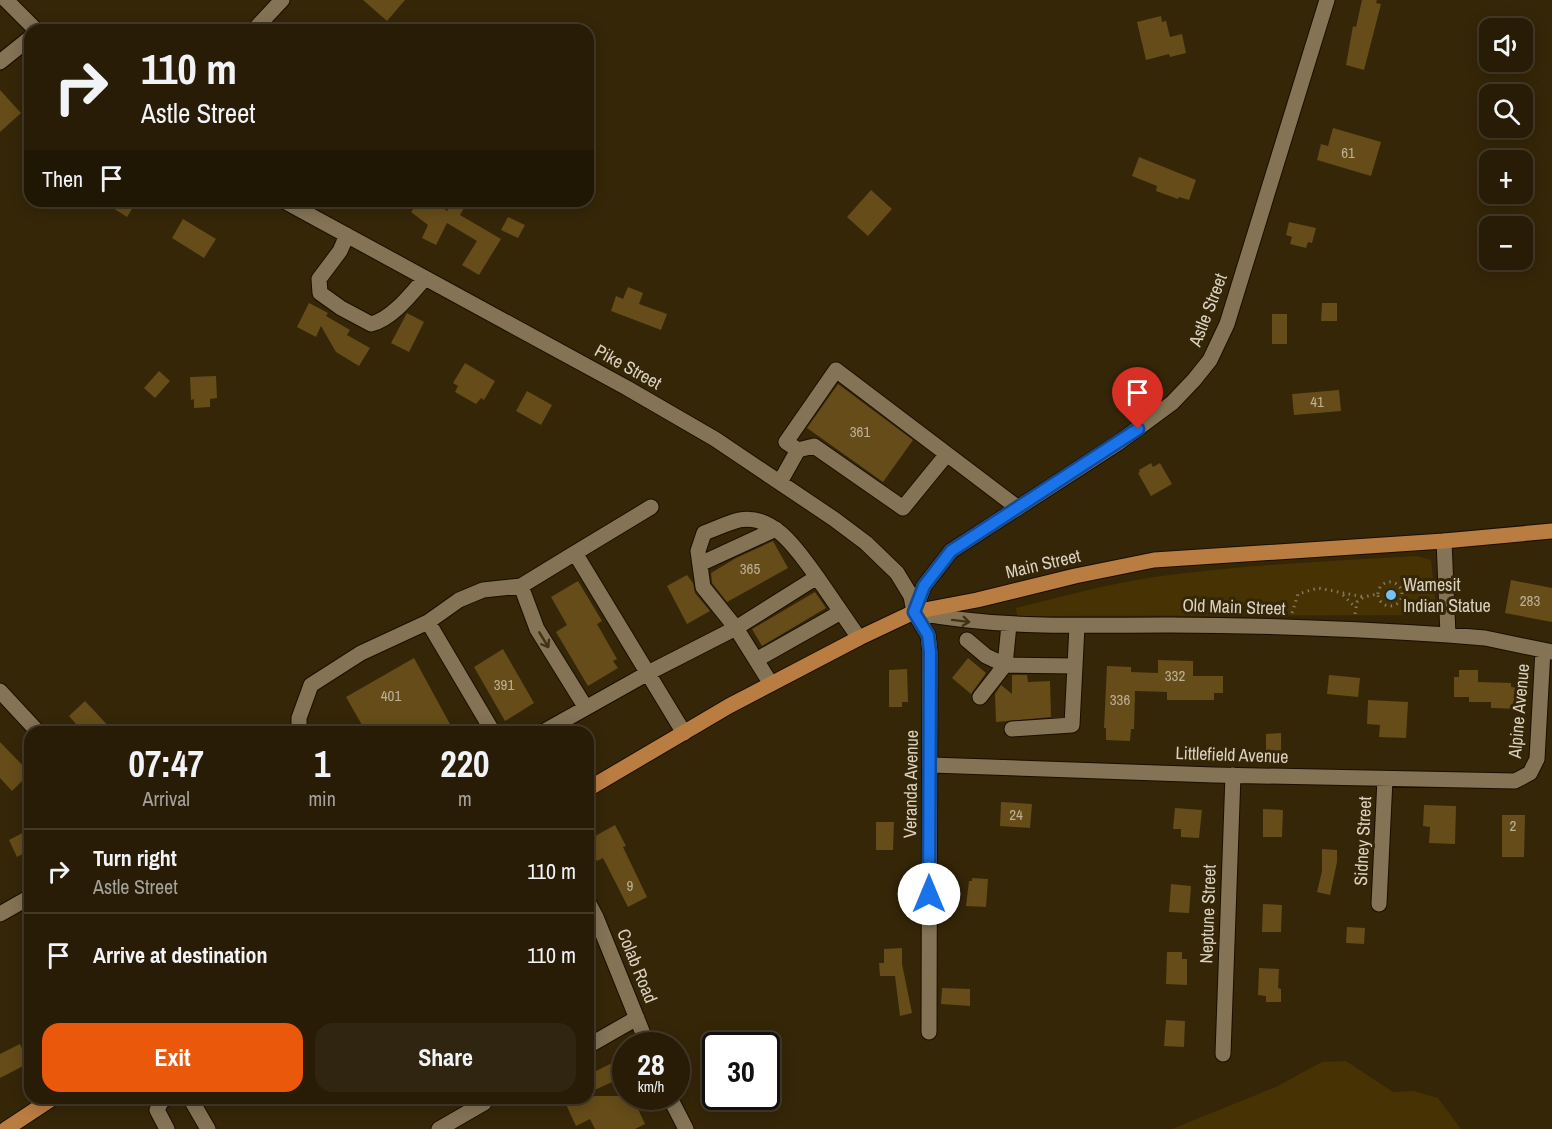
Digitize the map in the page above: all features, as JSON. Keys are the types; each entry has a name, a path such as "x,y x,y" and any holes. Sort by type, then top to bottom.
{"main road":[{"name":"Main Street","path":"594,786 771,684 914,612 1154,560 1444,541 1552,531"},
{"path":"6,1129 44,1104"}],"street":[{"path":"6,0 30,24"},
{"path":"260,24 282,0"},
{"name":"Astle Street","path":"914,612 924,586 951,551 1118,443 1172,403 1202,372 1215,351 1227,324 1327,0"},
{"path":"0,62 24,43"},
{"name":"Pike Street","path":"295,207 627,388 780,482 850,530 884,558 905,583 911,596 914,612"},
{"path":"347,235 340,251 319,279 320,293 341,308 371,324 379,322 425,278"},
{"path":"798,450 786,442 836,369 1018,508"},
{"path":"780,482 798,450 814,446 903,508 947,454"},
{"path":"299,726 299,718 311,685 361,653 428,622 459,600 483,590 521,586 651,507"},
{"path":"771,684 736,628 703,587 698,551 704,532 740,520 754,519 776,529 798,551 859,638"},
{"path":"700,564 776,529"},
{"path":"1444,541 1448,635"},
{"path":"575,553 684,733"},
{"path":"554,726 648,673 736,628 817,578"},
{"path":"521,586 537,629 586,708"},
{"path":"756,660 841,612"},
{"name":"Old Main Street","path":"914,612 950,619 1009,625 1171,625 1448,635 1485,638 1548,651"},
{"name":"Veranda Avenue","path":"914,612 928,635 930,652 929,1032"},
{"path":"428,622 489,726"},
{"path":"980,698 1005,665 1009,625"},
{"path":"1012,729 1072,725 1077,626"},
{"path":"967,640 986,656 1005,665 1075,666"},
{"name":"Alpine Avenue","path":"1530,773 1537,759 1548,651"},
{"path":"0,691 32,726"},
{"name":"Littlefield Avenue","path":"931,765 1515,781 1530,773"},
{"name":"Neptune Street","path":"1223,1054 1233,775"},
{"name":"Sidney Street","path":"1379,904 1385,779"},
{"path":"0,914 24,900"},
{"name":"Colab Road","path":"594,913 642,1032"},
{"path":"594,1042 636,1018"},
{"path":"160,1104 157,1110 167,1129"},
{"path":"193,1104 208,1129"},
{"path":"439,1129 481,1104"},
{"path":"676,1110 686,1129"}],"path":[{"path":"1387,583 1398,584 1403,597 1395,606 1388,606 1380,602 1377,594 1379,587 1387,583"},
{"path":"1292,628 1293,603 1298,594 1318,588 1364,597 1377,594"},
{"path":"1342,594 1355,607"},
{"path":"1355,630 1355,607 1357,602 1364,597"}],"shaded area":[{"path":"1417,556 1431,560 1437,615 1017,616 1016,608 1154,577 1252,566"},
{"path":"1346,1061 1393,1092 1413,1091 1438,1098 1461,1129 1172,1129 1276,1087 1322,1062"}],"building":[{"path":"363,0 405,0 387,21"},
{"path":"1362,0 1377,0 1376,3 1381,4 1364,70 1346,65 1353,26 1356,27"},
{"path":"1161,16 1162,22 1166,21 1170,37 1182,34 1186,53 1170,57 1169,54 1146,60 1137,22"},
{"path":"0,90 21,113 0,132"},
{"path":"1333,128 1381,142 1371,176 1317,160 1321,144 1328,146"},
{"path":"1139,157 1196,180 1189,200 1179,197 1178,199 1156,191 1157,186 1132,176"},
{"path":"871,190 892,209 868,236 847,217"},
{"path":"111,207 133,207 127,217"},
{"path":"415,207 442,207 447,211 449,207 462,207 464,208 460,215 501,239 479,275 462,265 477,241 447,223 436,245 422,238 428,225 411,212"},
{"path":"508,217 525,225 518,238 501,230"},
{"path":"183,219 216,239 204,258 172,238"},
{"path":"1289,222 1316,228 1312,243 1308,242 1306,248 1290,244 1292,237 1286,235"},
{"path":"628,287 643,293 639,304 667,314 661,330 611,311 616,296 623,299"},
{"path":"309,303 328,313 326,316 350,330 347,335 370,348 359,366 336,352 321,326 316,337 297,327"},
{"path":"1322,303 1337,303 1337,321 1321,321"},
{"path":"407,313 424,322 409,352 391,343"},
{"path":"1272,314 1287,314 1287,344 1272,344"},
{"path":"465,363 495,381 484,400 481,398 476,404 455,392 458,386 453,383"},
{"path":"159,371 170,381 155,398 144,388"},
{"path":"216,376 217,398 210,399 210,407 194,408 194,399 191,400 190,377"},
{"path":"838,384 913,440 883,482 807,428"},
{"path":"1339,390 1341,411 1294,415 1292,394"},
{"path":"527,391 552,405 541,425 516,411"},
{"path":"1151,463 1153,467 1160,463 1172,484 1151,496 1138,473"},
{"path":"773,541 788,568 727,602 712,583 711,573 736,558"},
{"path":"687,575 693,583 695,593 710,611 687,624 667,586"},
{"path":"1511,580 1552,588 1552,622 1505,613"},
{"path":"578,581 602,621 597,624 617,659 613,661 618,668 588,686 556,632 567,625 551,597"},
{"path":"815,592 826,608 762,646 752,629"},
{"path":"503,649 534,703 505,721 474,667"},
{"path":"414,658 451,726 363,726 346,697"},
{"path":"968,658 986,673 971,694 952,678"},
{"path":"1158,660 1193,661 1193,676 1223,676 1223,693 1214,693 1214,700 1167,700 1167,692 1135,691 1134,729 1131,729 1130,741 1106,740 1106,728 1104,728 1107,666 1131,667 1131,672 1158,673"},
{"path":"907,669 908,702 902,702 902,707 889,707 889,670"},
{"path":"1459,670 1478,670 1478,682 1511,683 1511,687 1520,688 1520,709 1491,708 1491,702 1469,702 1469,697 1454,697 1454,677 1459,677"},
{"path":"1012,675 1027,675 1028,682 1050,681 1051,717 996,722 995,694 1001,685 1012,694"},
{"path":"1329,675 1360,678 1358,697 1327,694"},
{"path":"1368,700 1408,702 1406,738 1379,737 1380,725 1367,724"},
{"path":"85,701 108,726 78,726 69,716"},
{"path":"1281,733 1281,759 1266,759 1266,734"},
{"path":"0,742 24,767 24,779 12,791 0,778"},
{"path":"1001,802 1032,804 1030,828 1000,826"},
{"path":"1424,805 1456,806 1455,844 1429,843 1430,827 1423,826"},
{"path":"1175,808 1202,810 1199,838 1181,837 1181,829 1173,829"},
{"path":"1263,809 1283,810 1282,837 1263,837"},
{"path":"1502,815 1525,815 1524,857 1502,857"},
{"path":"876,822 894,822 893,850 876,850"},
{"path":"615,825 647,897 628,907 603,858 597,861 594,855 594,837"},
{"path":"24,832 24,853 17,857 9,840"},
{"path":"1322,849 1337,850 1337,862 1330,895 1317,892 1322,871"},
{"path":"972,878 988,879 986,907 966,906 969,881 972,881"},
{"path":"1171,884 1191,886 1189,913 1169,912"},
{"path":"1263,904 1282,905 1281,932 1262,932"},
{"path":"1347,927 1365,928 1364,944 1346,943"},
{"path":"902,948 902,964 912,1013 900,1016 895,976 880,976 879,963 884,963 884,949"},
{"path":"1167,952 1182,952 1182,959 1187,959 1187,985 1166,984"},
{"path":"1259,968 1279,969 1278,988 1281,989 1281,1002 1266,1002 1266,996 1258,995"},
{"path":"942,988 970,989 970,1006 941,1004"},
{"path":"1166,1020 1185,1021 1184,1047 1164,1046"},
{"path":"20,1044 24,1052 24,1066 0,1078 0,1054"},
{"path":"612,1063 612,1082 594,1090 594,1072"},
{"path":"594,1096 612,1096 612,1110 638,1110 645,1124 635,1129 595,1129 590,1119 576,1126 566,1104 594,1104"}],"place":[{"name":"Wamesit Indian Statue","path":"1391,595"}],"route":[{"path":"929,894 930,652 928,635 914,612 924,586 951,551 1138,429"}]}
